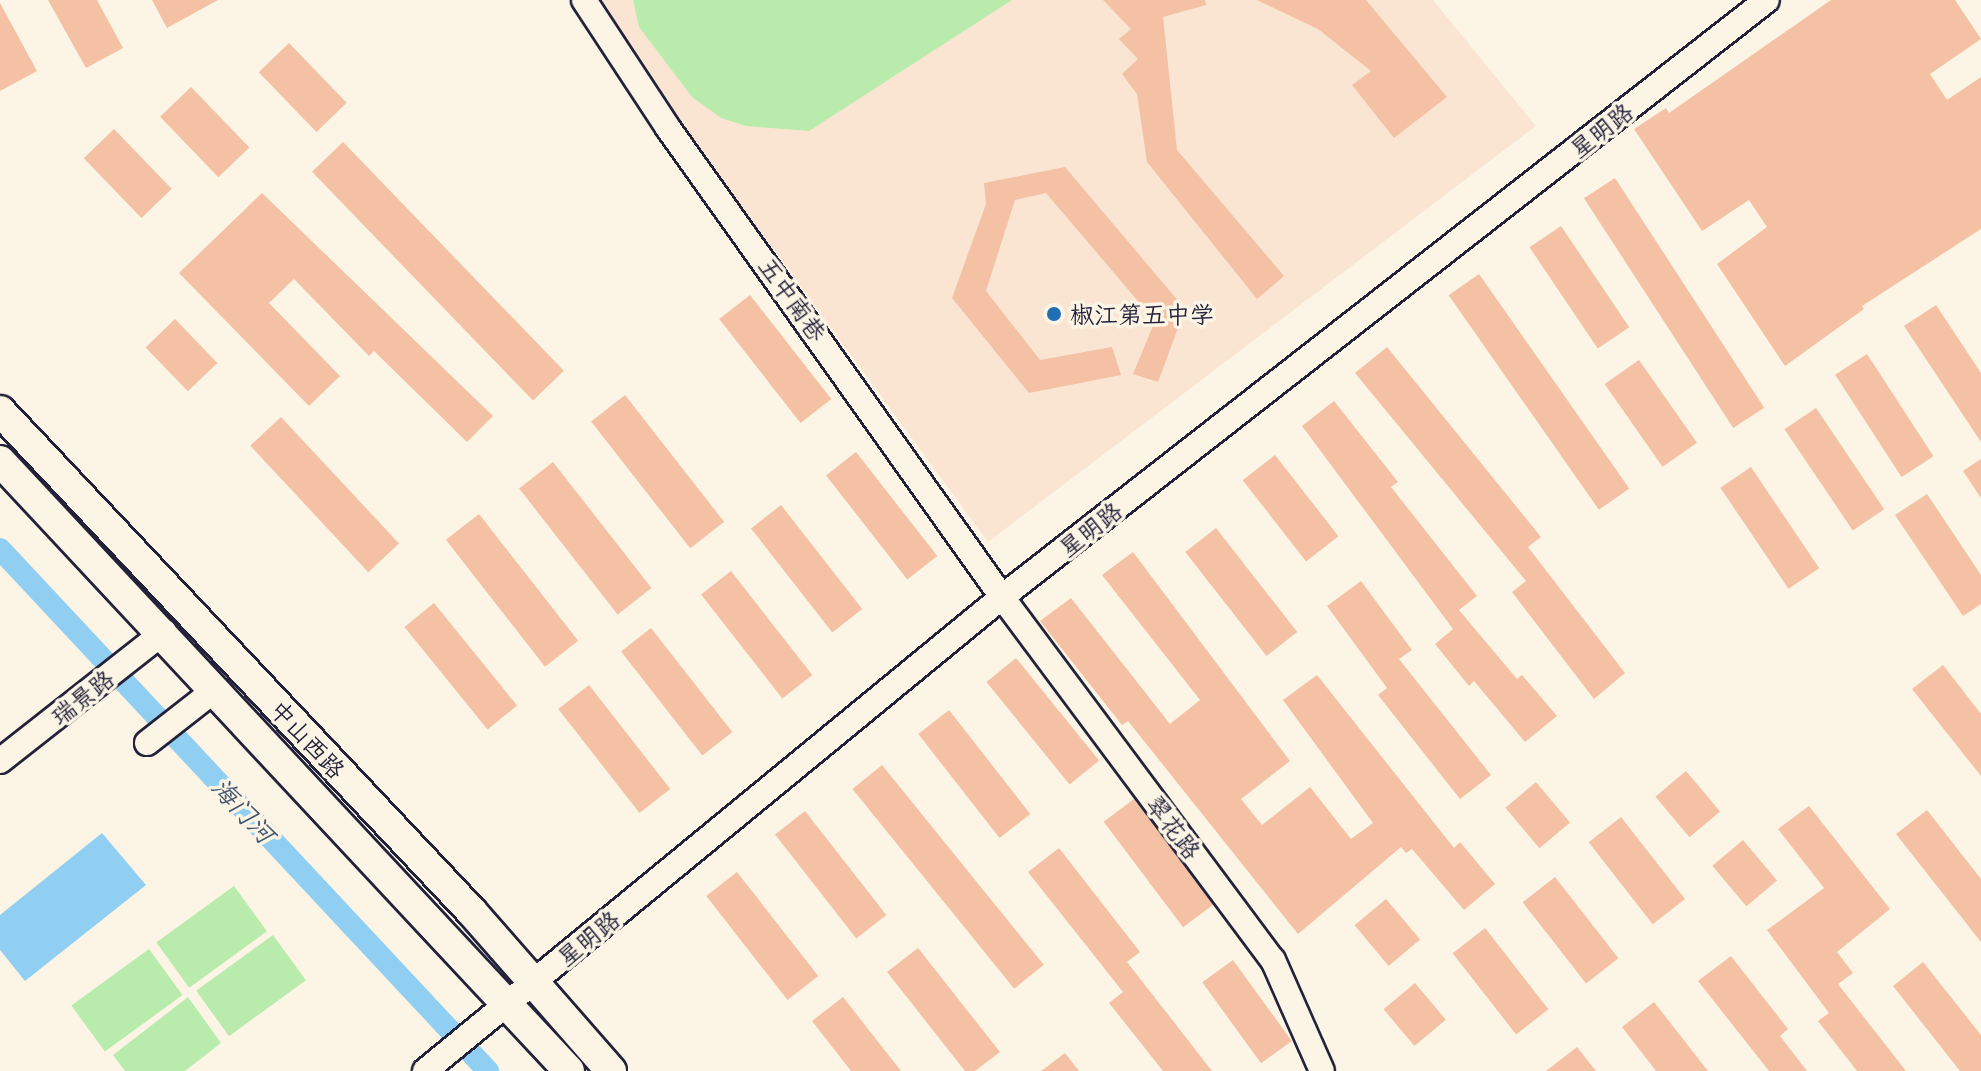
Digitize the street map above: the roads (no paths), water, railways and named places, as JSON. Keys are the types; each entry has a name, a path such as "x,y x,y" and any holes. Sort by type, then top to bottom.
{"main road":[{"name":"中山西路","path":"0,411 534,982 611,1071"},
{"name":"中山西路","path":"0,461 205,698 503,1008 569,1071"}],"street":[{"name":"五中南巷","path":"584,0 668,128 1002,597"},
{"name":"星明路","path":"428,1070 1002,597 1767,0"},
{"name":"翠花路","path":"1002,597 1273,960 1322,1071"},
{"name":"瑞景路","path":"0,761 153,641"},
{"path":"147,743 205,698"}],"water":[{"path":"102,833 146,885 25,981 0,950 0,915"}],"waterway":[{"name":"海门河","path":"0,549 488,1071"}],"place":[{"name":"椒江第五中学","path":"1054,314"}]}
